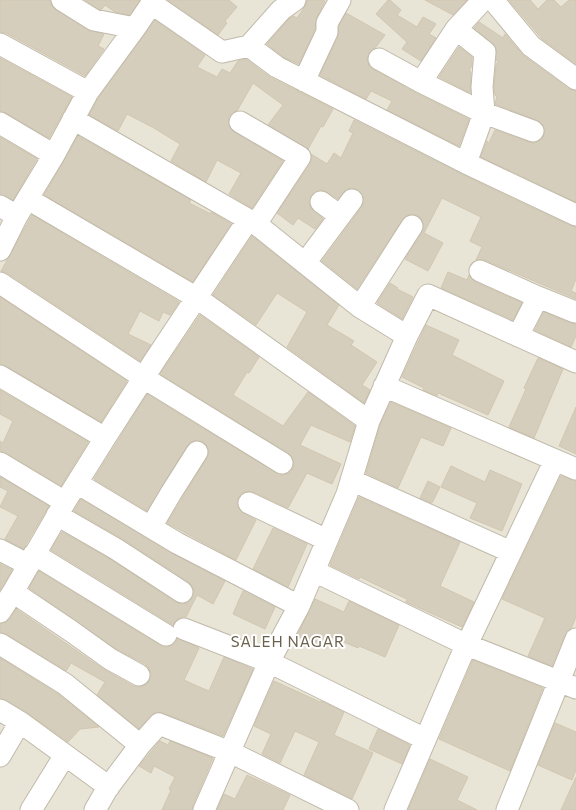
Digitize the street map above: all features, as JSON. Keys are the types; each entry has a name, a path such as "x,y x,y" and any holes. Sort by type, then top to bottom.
{"street":[{"path":"62,0 94,20 135,28"},
{"path":"0,250 8,211 28,199 88,92 153,2 222,52 249,46 281,10 295,0"},
{"path":"304,81 327,32 327,23 340,0"},
{"path":"421,82 456,29 483,0"},
{"path":"491,0 493,0 531,46 576,79"},
{"path":"456,29 485,52 482,87 484,113 466,163"},
{"path":"0,44 88,92"},
{"path":"249,46 277,67 304,81 466,163 576,215"},
{"path":"379,59 421,82 484,113 533,131"},
{"path":"73,119 252,222 360,307 407,336"},
{"path":"0,612 61,508 155,360 197,298 300,156 240,122"},
{"path":"0,123 54,155"},
{"path":"28,199 197,298 368,421"},
{"path":"305,263 346,208 321,202"},
{"path":"360,307 412,226"},
{"path":"480,271 574,312"},
{"path":"0,283 144,378 282,462"},
{"path":"204,810 269,662 299,606 351,480 368,421 407,336 428,295 576,362"},
{"path":"518,336 538,297"},
{"path":"0,376 105,438"},
{"path":"384,386 576,469"},
{"path":"151,527 197,452"},
{"path":"395,810 467,645 555,460"},
{"path":"0,463 116,549 182,592"},
{"path":"351,480 511,552"},
{"path":"77,483 177,543 299,606"},
{"path":"249,503 327,540"},
{"path":"0,550 32,559 175,632 269,662 425,739"},
{"path":"314,571 467,645 568,684"},
{"path":"13,592 110,659 139,674"},
{"path":"507,810 568,684 576,640"},
{"path":"0,644 65,684 140,746"},
{"path":"0,710 20,722 109,787"},
{"path":"0,756 20,722"},
{"path":"95,810 109,787 140,746 159,724 230,752 312,802 348,810"},
{"path":"31,810 65,755"}],"shaded area":[{"path":"0,0 576,0 576,810 0,810"}],"building":[{"path":"0,0 50,0 52,6 56,10 88,30 104,34 98,46 104,49 85,76 6,33 0,32"},
{"path":"85,0 140,0 130,15 115,12 105,5 102,9 98,9"},
{"path":"168,0 229,0 237,7 225,21 227,23 218,35"},
{"path":"307,0 325,1 317,17 315,29 299,64 283,57 267,44 289,19 293,16 297,18 306,5"},
{"path":"388,0 390,0 401,10 397,15 417,27 423,17 436,24 429,34 436,38 421,61 402,49 407,42 376,14"},
{"path":"425,0 467,0 453,15"},
{"path":"509,0 530,0 538,9 547,0 554,0 561,7 569,0 576,0 576,64 542,39"},
{"path":"346,13 385,35 375,48 368,54 367,60 369,66 416,93 469,119 459,146 387,110 392,101 371,91 366,99 320,75 338,37 339,26"},
{"path":"155,20 205,55 197,67 217,77 222,69 230,73 238,61 246,59 271,78 333,109 308,149 268,125 283,105 253,83 237,111 229,116 229,126 234,132 283,161 252,208 229,194 241,173 217,160 206,182 171,161 180,144 154,128 127,114 118,131 89,115 98,98"},
{"path":"479,22 503,38 505,34 524,56 569,89 576,91 576,202 481,157 487,141 489,143 495,130 535,143 541,140 545,129 537,120 495,104 497,97 495,95 494,87 496,65 498,61 496,60 496,48 474,28"},
{"path":"459,47 472,57 472,65 469,71 471,72 470,93 439,77"},
{"path":"0,58 72,97 49,138 0,111"},
{"path":"354,120 461,174 576,227 576,279 571,291 576,293 576,299 485,260 476,260 482,247 470,241 481,217 442,198 424,233 443,243 428,271 405,259 424,227 419,216 413,214 407,215 402,220 357,289 322,261 362,207 364,202 363,196 359,191 354,188 348,189 338,199 323,190 317,191 312,195 309,201 310,207 323,219 315,229 298,218 293,225 277,213 310,164 312,158 311,154 327,164 334,153 341,158 353,133 349,131"},
{"path":"78,136 191,200 189,203 211,214 211,212 231,224 193,282 44,195"},
{"path":"0,137 37,159 13,200 0,194"},
{"path":"32,215 179,302 170,315 163,312 159,321 140,311 128,334 151,345 140,361 7,273 1,271"},
{"path":"252,236 339,305 327,325 354,341 351,345 377,362 362,385 370,390 364,403 287,347 307,312 277,293 256,325 213,295"},
{"path":"448,272 467,280 469,275 475,282 522,303 513,320 441,288"},
{"path":"390,283 398,288 397,289 413,297 402,319 377,303"},
{"path":"0,297 127,381 101,422 6,366 0,364"},
{"path":"544,312 576,324 576,336 571,347 535,330"},
{"path":"200,315 259,357 249,373 247,372 233,395 283,426 308,392 355,426 350,442 311,425 300,445 341,464 332,484 307,473 288,508 254,492 248,491 242,493 238,498 237,504 239,509 244,514 256,520 236,560 167,523 207,458 209,453 208,447 203,442 198,440 192,441 187,446 147,511 94,479 147,394 276,473 282,475 287,474 292,470 294,463 292,457 288,453 160,374"},
{"path":"426,325 459,340 452,355 504,381 488,415 438,393 437,396 423,390 424,388 402,377"},
{"path":"538,358 563,369 534,438 509,427 526,389 524,388"},
{"path":"0,390 88,442 61,486 6,453 0,451 0,441 3,443 13,421 0,414"},
{"path":"391,402 451,428 443,446 421,437 398,488 366,473 380,425"},
{"path":"576,407 576,454 559,446"},
{"path":"451,466 485,482 490,470 522,484 502,531 470,518 477,503 441,487"},
{"path":"561,476 576,481 576,617 571,629 565,635 552,666 528,656 545,618 502,599"},
{"path":"0,477 49,506 23,549 5,539 18,516 0,507 8,491 0,487"},
{"path":"428,481 440,487 432,503 420,498"},
{"path":"359,497 460,542 440,586 474,602 462,627 406,602 407,599 330,565"},
{"path":"81,499 171,553 225,581 213,604 197,595 186,617 177,619 173,625 51,550 62,532 110,559 175,602 181,604 187,603 192,598 194,593 193,587 189,582 123,539 74,511"},
{"path":"273,528 307,544 288,587 253,569"},
{"path":"0,564 12,570 0,590"},
{"path":"39,571 160,645 165,647 171,646 176,642 177,638 199,648 184,680 197,686 209,691 224,657 253,669 223,736 163,713 156,712 150,716 139,729 97,695 105,682 71,663 66,671 6,634 0,632 0,624 10,619 16,609 103,669 133,686 140,687 146,685 149,681 151,674 149,668 145,664 116,649 29,588"},
{"path":"243,591 275,607 265,629 233,614"},
{"path":"315,599 344,612 349,601 399,625 385,657 332,637 326,649 297,636"},
{"path":"0,658 58,694 99,727 80,729 68,742 26,712 0,698"},
{"path":"473,660 543,688 510,771 439,739"},
{"path":"274,681 344,712 334,735 373,753 352,799 304,775 319,742 295,731 280,763 262,754 271,734 254,726"},
{"path":"555,723 576,732 576,770 572,780 538,765"},
{"path":"378,729 410,745 402,764 369,749"},
{"path":"160,741 168,745 170,741 213,758 192,810 162,810 175,777 154,766 151,773 139,766"},
{"path":"430,759 468,777 457,800 477,810 408,810"},
{"path":"247,775 290,795 283,810 217,810 224,794 235,799"},
{"path":"576,777 576,810 561,810"}],"district":[{"name":"SALEH NAGAR","path":"288,641"}]}
